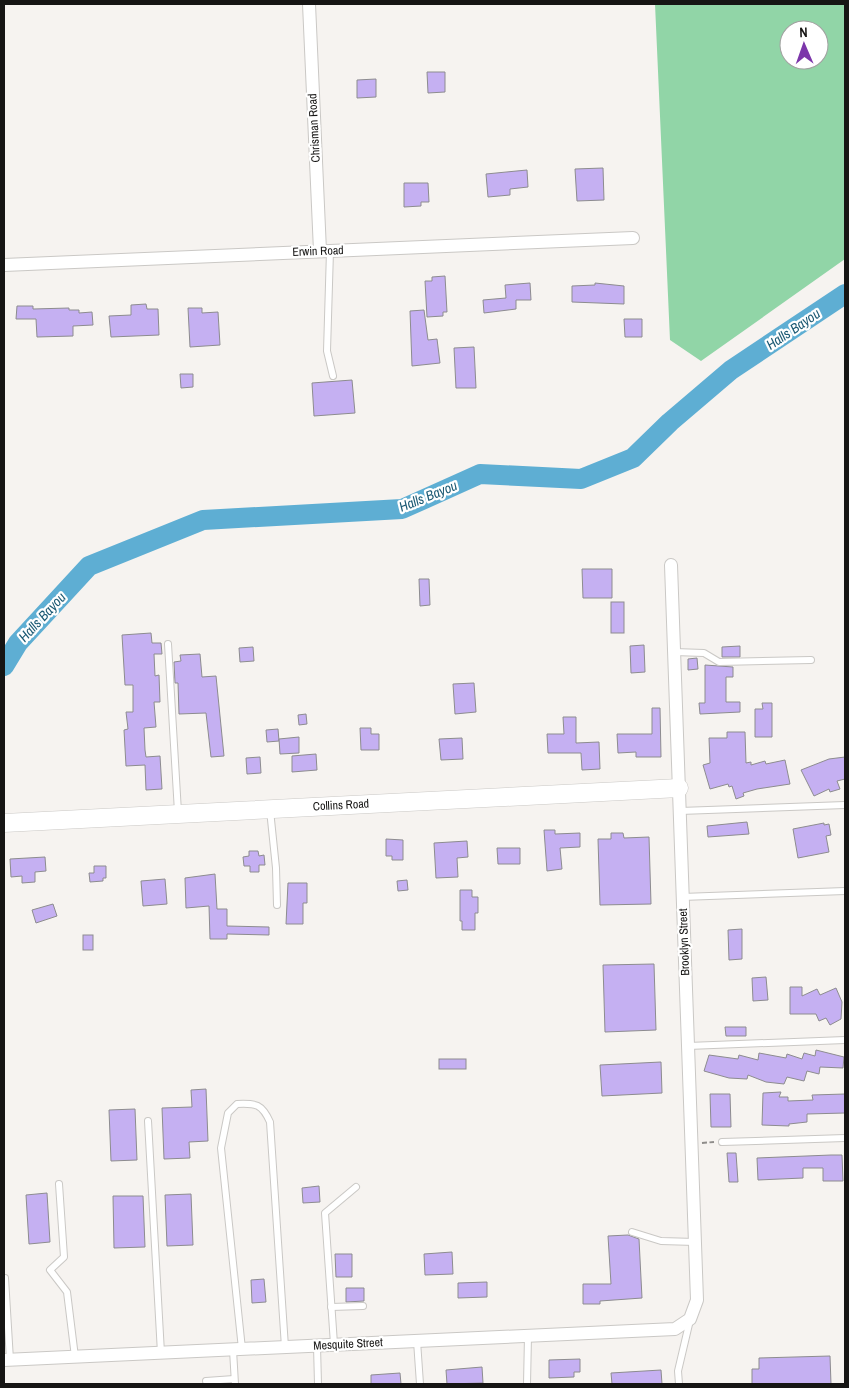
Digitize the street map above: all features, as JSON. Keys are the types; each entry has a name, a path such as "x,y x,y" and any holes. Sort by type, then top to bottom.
{"street":[{"name":"Chrisman Road","path":"309,4 325,251"},
{"name":"Erwin Road","path":"4,264 633,238"},
{"name":"Brooklyn Street","path":"671,565 697,1300 690,1319"},
{"name":"Collins Road","path":"4,823 679,788"},
{"name":"Mesquite Street","path":"7,1360 675,1329 690,1319"}],"lane":[{"path":"325,251 327,352 333,376"},
{"path":"168,644 178,814"},
{"path":"674,652 704,653 718,662 811,660"},
{"path":"680,812 845,805"},
{"path":"270,809 276,868 277,905"},
{"path":"682,897 845,891"},
{"path":"688,1046 845,1040"},
{"path":"206,1381 235,1382 237,1349 221,1148 228,1114 237,1104 252,1103 264,1109 270,1122 284,1347"},
{"path":"148,1121 161,1353"},
{"path":"722,1142 845,1138"},
{"path":"59,1184 64,1256 50,1270 67,1292 76,1357"},
{"path":"334,1344 325,1213 356,1187"},
{"path":"632,1232 661,1241 695,1242"},
{"path":"5,1278 7,1360"},
{"path":"331,1307 364,1306"},
{"path":"679,1384 678,1371 690,1319"},
{"path":"527,1384 528,1336"},
{"path":"417,1341 420,1384"},
{"path":"317,1346 318,1384"}],"path":[{"path":"691,1143 722,1142"}],"green space":[{"path":"655,4 845,4 845,259 701,361 670,340"}],"building":[{"path":"427,72 445,72 445,92 428,93"},
{"path":"376,79 376,97 357,98 357,80"},
{"path":"603,168 604,200 577,201 575,169"},
{"path":"527,170 528,187 510,189 510,195 488,197 486,174"},
{"path":"404,183 428,183 429,202 421,202 421,206 404,207"},
{"path":"445,276 447,312 443,312 443,316 427,317 425,281 432,281 432,277"},
{"path":"530,283 531,300 516,300 516,309 484,313 483,300 506,298 505,285"},
{"path":"595,283 624,286 624,304 572,302 572,286 595,285"},
{"path":"146,304 147,309 158,309 159,335 111,337 109,316 131,315 131,305"},
{"path":"17,306 33,306 33,309 69,308 69,310 79,310 79,313 92,312 93,325 73,326 73,336 37,337 36,319 16,319"},
{"path":"188,308 202,308 202,313 218,312 220,345 190,347"},
{"path":"424,310 428,340 437,339 440,363 412,366 410,311"},
{"path":"624,319 642,319 642,337 625,337"},
{"path":"474,347 476,388 456,388 454,348"},
{"path":"180,374 193,374 193,387 181,388"},
{"path":"352,380 355,413 314,416 312,383"},
{"path":"582,569 612,569 612,598 583,598"},
{"path":"419,579 429,579 430,605 420,606"},
{"path":"611,602 624,602 624,633 611,633"},
{"path":"151,633 152,643 161,643 162,654 154,654 155,676 159,675 160,702 154,702 156,727 144,728 145,750 146,757 160,756 162,789 146,790 145,765 126,766 124,730 128,729 126,712 133,712 133,685 125,685 122,635"},
{"path":"644,645 645,672 631,673 630,646"},
{"path":"740,646 740,657 722,657 722,647"},
{"path":"253,647 254,661 240,662 239,648"},
{"path":"200,654 202,677 216,676 224,756 211,757 206,713 179,714 178,683 175,683 174,662 181,661 180,655"},
{"path":"697,658 698,669 688,670 688,659"},
{"path":"705,665 733,667 733,677 726,677 726,702 740,702 740,712 700,714 699,703 705,703"},
{"path":"474,683 476,712 455,714 453,684"},
{"path":"762,703 772,703 772,737 755,737 755,709 763,709"},
{"path":"652,708 660,708 661,757 636,757 636,752 618,753 617,734 652,734"},
{"path":"306,714 307,724 299,725 298,715"},
{"path":"563,717 576,717 576,743 599,742 600,769 582,770 581,753 548,753 547,734 564,734"},
{"path":"360,728 371,728 371,734 379,734 379,750 361,750"},
{"path":"278,729 279,741 267,742 266,730"},
{"path":"727,732 745,732 746,763 751,762 751,765 765,761 766,764 785,760 790,784 757,789 743,793 744,796 736,799 732,786 729,787 728,784 710,789 703,765 710,763 709,738 727,738"},
{"path":"299,737 299,753 280,754 279,739"},
{"path":"462,738 463,759 441,760 439,739"},
{"path":"316,754 317,770 292,772 292,756"},
{"path":"260,757 261,773 247,774 246,758"},
{"path":"845,757 845,779 837,781 840,789 830,792 829,789 814,796 801,770 829,759"},
{"path":"747,822 749,834 708,837 707,826"},
{"path":"824,823 824,825 829,824 831,835 826,836 829,852 798,858 793,829"},
{"path":"544,830 555,830 555,834 580,833 580,847 560,848 562,869 547,871"},
{"path":"611,833 623,833 624,838 649,837 651,904 600,905 598,839 611,839"},
{"path":"386,839 403,840 403,860 392,860 392,856 386,856"},
{"path":"467,841 468,857 457,858 458,877 436,878 434,843"},
{"path":"497,848 520,848 520,864 498,864"},
{"path":"249,851 258,851 259,856 264,855 265,865 259,865 259,872 250,872 250,866 244,866 243,857 249,856"},
{"path":"45,857 46,871 35,872 35,882 22,883 22,876 11,877 10,859"},
{"path":"94,866 106,866 106,878 103,878 103,881 90,882 89,873 94,873"},
{"path":"215,874 217,909 227,909 227,926 269,927 269,935 227,934 227,939 210,939 209,906 186,908 185,878"},
{"path":"165,879 167,904 143,906 141,881"},
{"path":"407,880 408,890 398,891 397,881"},
{"path":"288,883 307,883 307,903 303,903 303,924 286,924"},
{"path":"460,890 472,890 472,897 478,897 478,913 475,913 475,930 462,930 462,921 460,921"},
{"path":"53,904 57,916 36,923 32,910"},
{"path":"742,929 742,959 729,960 728,930"},
{"path":"83,935 93,935 93,950 83,950"},
{"path":"654,964 656,1030 605,1032 603,965"},
{"path":"766,977 768,1000 753,1001 752,978"},
{"path":"790,987 802,987 802,996 817,989 820,995 836,988 842,1002 841,1019 830,1025 826,1018 819,1021 816,1014 790,1014"},
{"path":"725,1027 746,1027 746,1036 726,1036"},
{"path":"816,1050 844,1057 843,1068 820,1067 819,1074 807,1071 804,1081 787,1077 784,1084 766,1082 748,1075 747,1079 729,1078 704,1071 709,1055 738,1059 739,1055 758,1060 759,1053 786,1058 787,1054 802,1059 804,1053 815,1056"},
{"path":"439,1059 466,1059 466,1069 439,1069"},
{"path":"661,1062 662,1093 602,1096 600,1065"},
{"path":"206,1089 208,1141 189,1142 190,1158 164,1159 162,1108 192,1107 191,1090"},
{"path":"781,1092 779,1097 788,1097 788,1101 813,1100 812,1095 845,1094 845,1113 807,1114 807,1122 789,1124 789,1126 762,1125 763,1093"},
{"path":"710,1094 730,1094 731,1127 711,1127"},
{"path":"135,1109 137,1160 111,1161 109,1110"},
{"path":"727,1153 736,1153 738,1182 729,1182"},
{"path":"842,1155 843,1181 823,1181 823,1168 803,1168 803,1178 758,1180 757,1158"},
{"path":"319,1186 320,1202 303,1203 302,1188"},
{"path":"47,1193 50,1242 29,1244 26,1195"},
{"path":"191,1194 193,1245 167,1246 165,1195"},
{"path":"113,1196 143,1196 145,1247 114,1248"},
{"path":"628,1235 639,1239 642,1298 600,1301 600,1304 583,1304 583,1284 611,1284 608,1236"},
{"path":"452,1252 453,1274 425,1275 424,1254"},
{"path":"335,1254 352,1254 352,1277 336,1277"},
{"path":"264,1279 266,1302 252,1303 251,1280"},
{"path":"487,1282 487,1297 458,1298 458,1283"},
{"path":"346,1288 364,1288 364,1301 346,1302"},
{"path":"830,1356 831,1384 752,1384 752,1369 759,1369 759,1358"},
{"path":"580,1359 580,1372 574,1372 574,1377 549,1378 549,1360"},
{"path":"482,1367 483,1383 447,1384 446,1370"},
{"path":"661,1370 662,1384 612,1384 611,1373"},
{"path":"400,1373 401,1384 371,1384 371,1375"}],"waterway":[{"name":"Halls Bayou","path":"4,666 18,643 89,566 203,520 402,509 480,474 581,479 633,458 670,422 731,370 845,294"}]}
